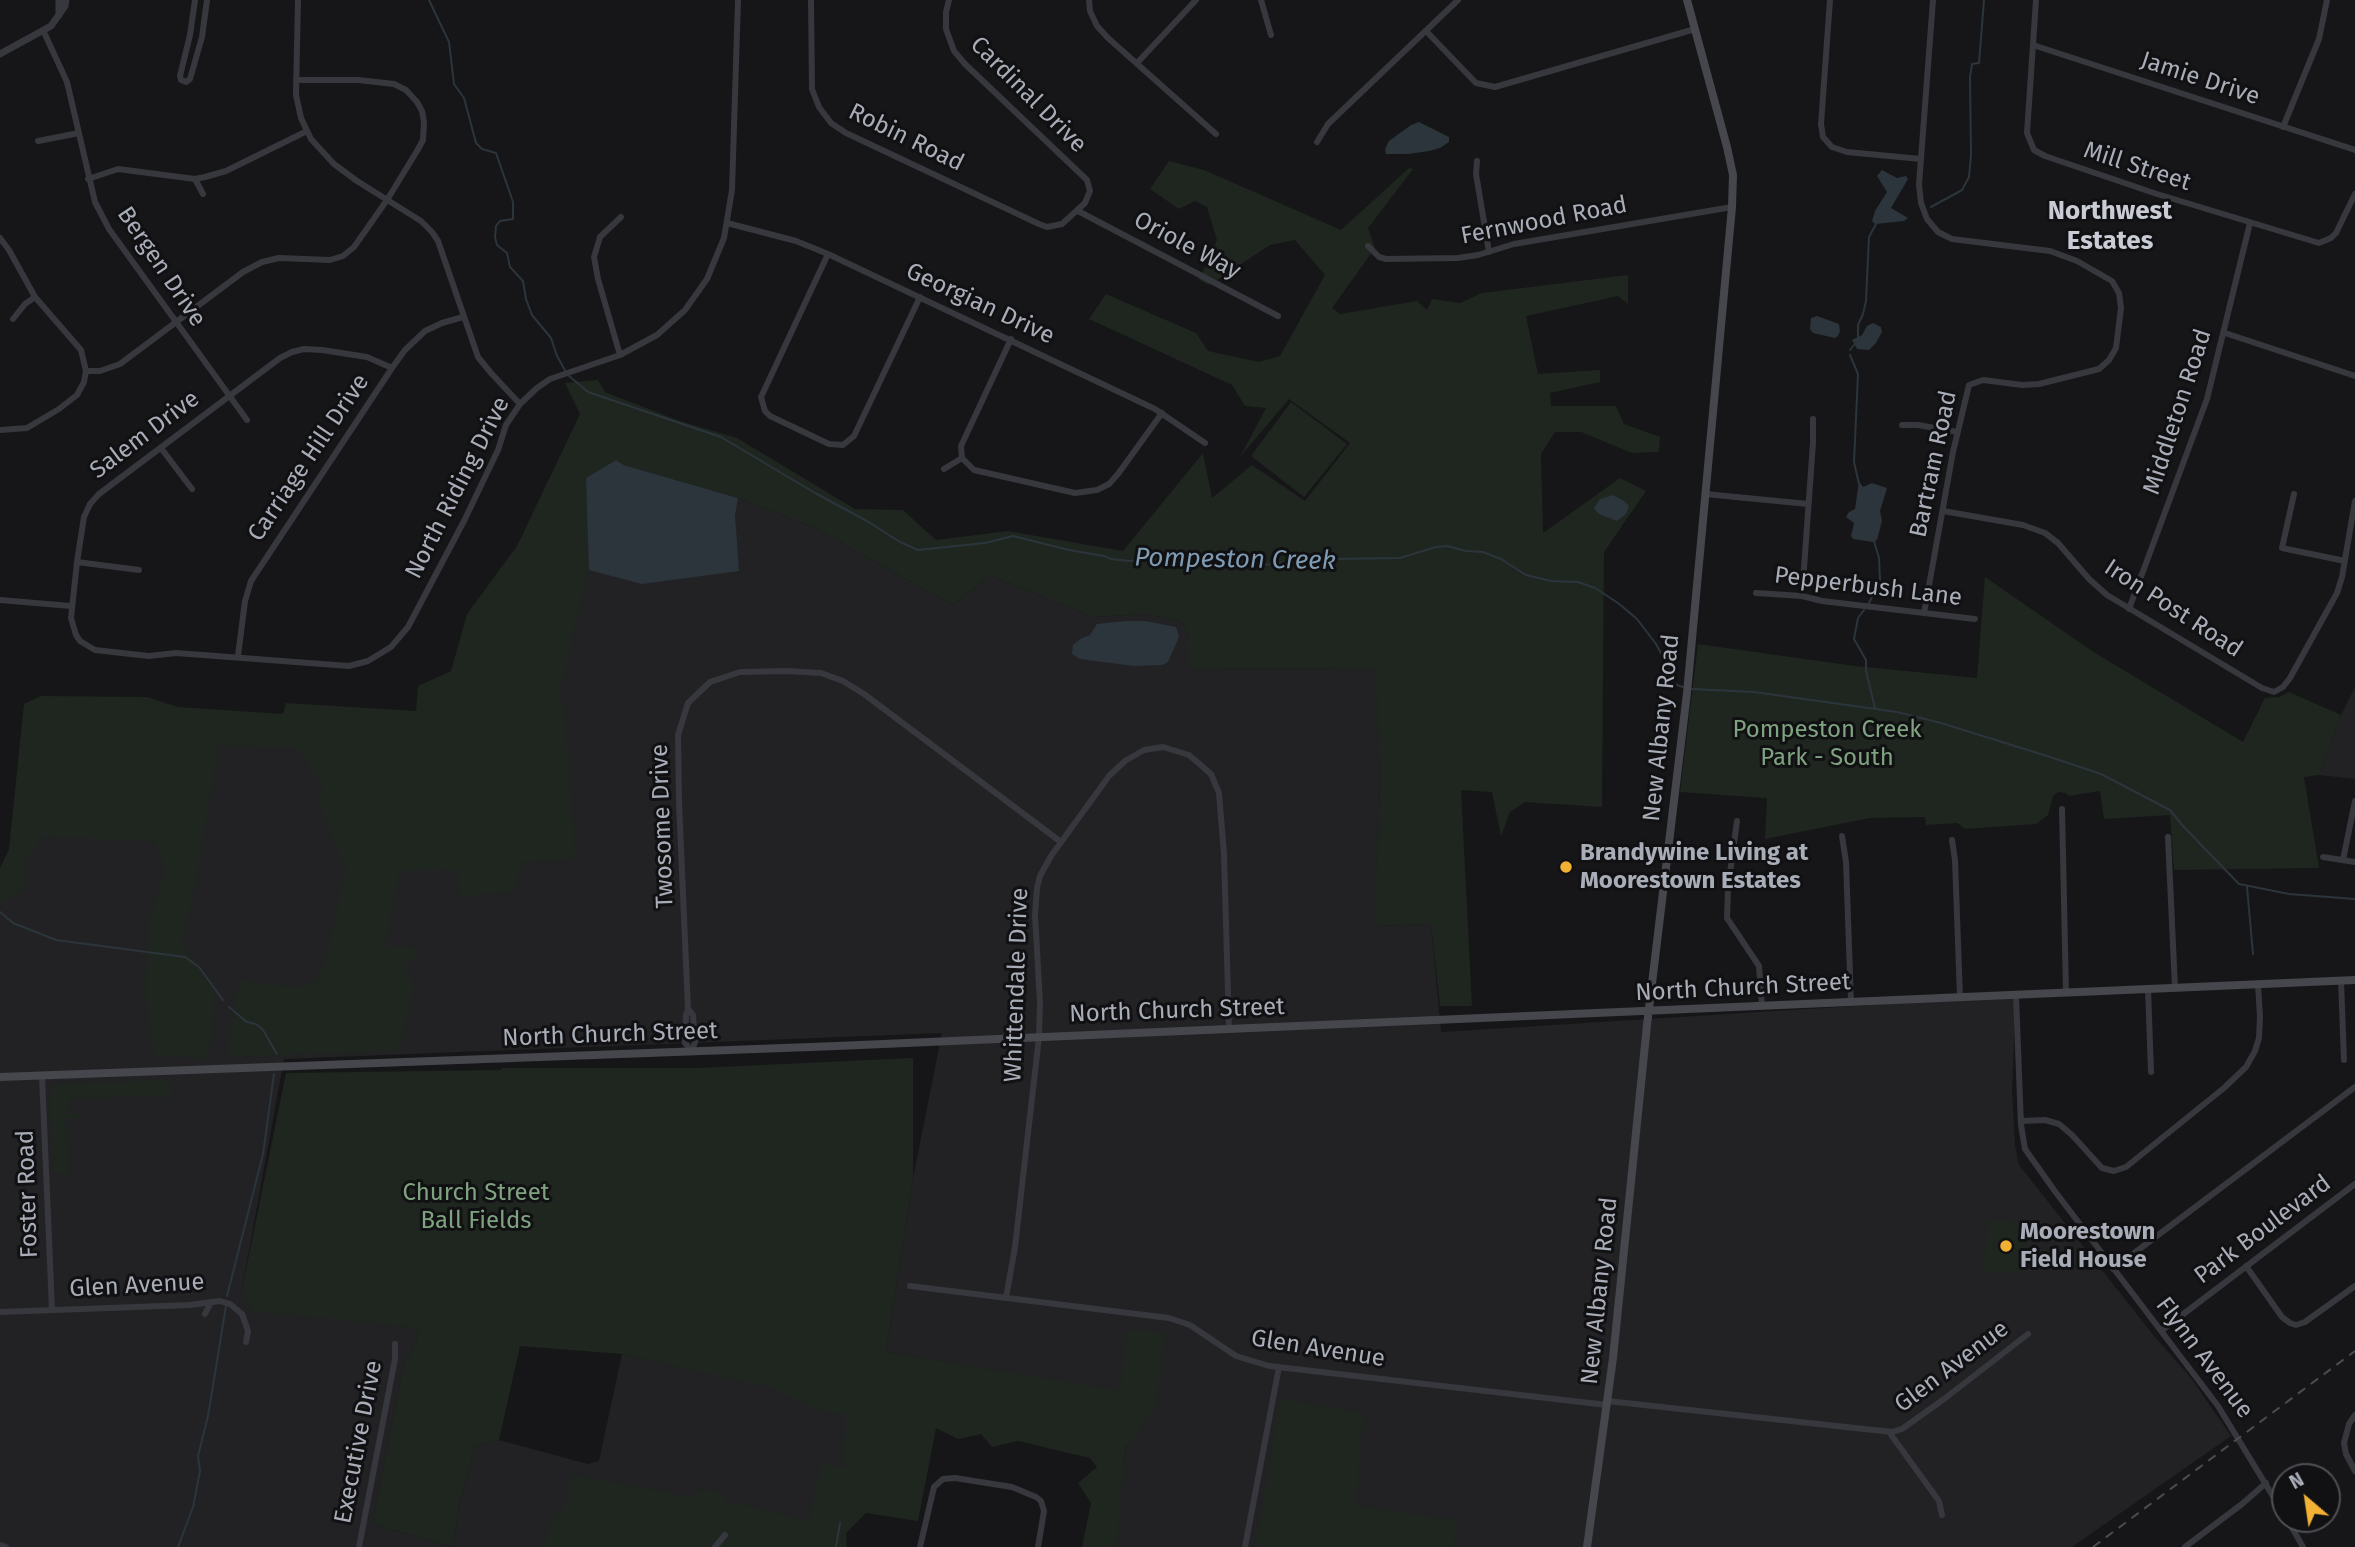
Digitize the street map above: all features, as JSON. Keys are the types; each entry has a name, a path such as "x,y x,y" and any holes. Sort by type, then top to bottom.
{"main road":[{"name":"New Albany Road","path":"1587,1547 1607,1403 1687,693 1732,207 1731,161 1687,0"},
{"name":"North Church Street","path":"0,1077 1649,1012 2355,980"}],"street":[{"path":"59,0 59,16"},
{"path":"0,54 51,26 66,0"},
{"path":"195,0 180,76 181,80 186,82 190,79 202,37 207,0"},
{"path":"298,0 296,80 298,107 307,131 319,150 334,164 421,221 438,241 478,357 520,404"},
{"name":"North Riding Drive","path":"120,652 149,656 176,653 238,656 349,666 368,662 391,647 408,627 464,521 498,450 506,425 520,404 550,379 620,355 657,335 685,310 696,296 717,258 727,223 734,141 738,0"},
{"name":"Robin Road","path":"811,0 812,89 818,107 831,123 846,133 1039,224 1055,227 1069,220 1078,211"},
{"name":"Cardinal Drive","path":"949,0 946,29 954,51 1087,180 1090,191 1085,204 1078,211"},
{"path":"1089,0 1090,11 1097,26 1216,134"},
{"path":"1137,63 1196,0"},
{"path":"1261,0 1272,35"},
{"path":"1317,142 1328,124 1458,0"},
{"path":"1830,0 1821,124 1824,137 1832,147 1847,152 1921,159"},
{"name":"Bartram Road","path":"1924,613 1967,390 1973,382 1983,380 2022,385 2039,384 2105,365 2116,348 2121,300 2116,286 2107,277 2059,254 1960,241 1938,232 1927,219 1921,203 1921,159 1933,0"},
{"name":"Mill Street","path":"2036,0 2027,133 2034,150 2045,156 2304,240 2325,242 2336,233 2353,203"},
{"path":"2283,127 2319,39 2327,0"},
{"path":"1426,31 1476,83 1495,87 1695,29"},
{"name":"Bergen Drive","path":"43,30 67,82 88,179 95,202 109,229 247,420"},
{"name":"Jamie Drive","path":"2033,45 2355,150"},
{"path":"86,371 100,372 120,364 243,272 262,262 279,258 330,260 343,256 354,247 387,200 422,140 425,122 417,102 406,90 389,83 296,80"},
{"path":"88,179 118,169 195,178 226,171 307,131"},
{"path":"38,141 79,133"},
{"path":"1476,161 1489,252"},
{"path":"195,178 203,194"},
{"path":"2353,203 2355,194"},
{"name":"Fernwood Road","path":"1368,246 1379,257 1393,260 1458,258 1514,244 1732,207"},
{"name":"Oriole Way","path":"1078,211 1278,316"},
{"path":"620,355 597,279 594,257 600,237 621,217"},
{"name":"Georgian Drive","path":"727,223 796,241 828,254 1162,413 1205,443"},
{"name":"Middleton Road","path":"2129,609 2207,399 2250,223"},
{"path":"0,238 35,297 81,350 86,362 84,382 77,394 60,410 27,428 0,430"},
{"path":"828,254 761,397 765,411 770,416 829,444 843,445 854,436 920,297"},
{"path":"13,319 25,304 35,297"},
{"name":"Carriage Hill Drive","path":"238,656 245,600 251,581 392,368 414,340 425,331 463,317"},
{"path":"2225,332 2355,376"},
{"path":"1011,339 961,446 962,458 978,472 1074,492 1090,492 1103,488 1118,474 1162,413"},
{"name":"Salem Drive","path":"120,652 96,650 80,641 72,626 71,607 76,562 82,524 90,504 110,484 279,358 304,349 367,357 392,368"},
{"path":"1802,596 1813,419"},
{"path":"1902,425 1957,432"},
{"path":"160,448 192,489"},
{"path":"944,469 962,458"},
{"path":"1705,494 1808,504"},
{"path":"2294,494 2282,548 2345,561 2355,501"},
{"name":"Iron Post Road","path":"1943,510 2023,525 2045,533 2058,543 2101,591 2262,688 2274,692 2283,687 2290,678 2337,593 2345,561"},
{"path":"76,562 139,570"},
{"name":"Pepperbush Lane","path":"1756,593 1802,596 1822,601 1975,620"},
{"path":"0,600 71,607"},
{"name":"Twosome Drive","path":"692,1051 685,1043 685,1015 688,1009 678,735 688,703 702,688 719,677 751,671 806,671 843,681 1061,842"},
{"name":"Whittendale Drive","path":"1006,1298 1015,1247 1039,1037 1040,993 1035,915 1037,888 1045,866 1061,842 1110,776 1134,754 1154,748 1172,748 1189,755 1204,766 1216,783 1222,804 1229,1028"},
{"path":"2343,860 2355,801"},
{"path":"2062,808 2066,993"},
{"path":"1737,821 1727,918 1759,965 1762,1006"},
{"path":"1842,836 1846,855 1851,1003"},
{"path":"2168,837 2175,988"},
{"path":"1952,840 1960,998"},
{"path":"2323,857 2355,862"},
{"path":"2341,981 2344,1060"},
{"path":"2021,1121 2045,1120 2059,1124 2102,1168 2113,1171 2126,1167 2246,1067 2259,1038 2258,984"},
{"path":"2148,988 2151,1072"},
{"name":"Flynn Avenue","path":"2016,996 2023,1143 2031,1158 2113,1269 2224,1415 2271,1492"},
{"name":"Foster Road","path":"42,1076 52,1310"},
{"path":"2113,1269 2355,1087"},
{"name":"Park Boulevard","path":"2161,1331 2355,1184"},
{"path":"2246,1266 2283,1317 2293,1324 2305,1322 2355,1286"},
{"name":"Glen Avenue","path":"909,1286 1146,1314 1180,1321 1199,1330 1236,1356 1279,1367 1889,1432 1906,1426 2028,1334"},
{"path":"205,1314 211,1302"},
{"name":"Glen Avenue","path":"0,1312 211,1302 230,1304 242,1314 248,1332 247,1342"},
{"name":"Executive Drive","path":"359,1547 395,1359 395,1343"},
{"path":"1245,1547 1279,1367"},
{"path":"2355,1415 2348,1424 2344,1443 2346,1454 2355,1471"},
{"path":"1889,1432 1939,1501 1942,1516"},
{"path":"920,1547 932,1492 938,1482 949,1478 1012,1487 1036,1497 1041,1501 1044,1511 1038,1547"},
{"path":"2185,1547 2266,1483"},
{"path":"715,1547 725,1535"},
{"path":"0,1545 6,1547"}],"shaded area":[{"path":"1419,122 1449,137 1449,142 1429,151 1386,154 1389,141"},
{"path":"1882,170 1897,178 1906,176 1908,179 1891,208 1908,218 1904,221 1875,224 1872,221 1887,192 1877,176"},
{"path":"1817,316 1839,324 1838,336 1835,338 1813,333 1810,329 1811,318"},
{"path":"1873,323 1881,327 1882,332 1876,343 1869,350 1857,349 1852,340 1862,335 1867,326"},
{"path":"584,458 738,498 813,527 953,605 990,575 1092,617 1145,614 1181,621 1189,636 1192,668 1377,669 1380,782 1376,926 1431,924 1441,1032 2016,996 2012,1090 2015,1145 2019,1165 2154,1336 2191,1378 2231,1436 2072,1547 1112,1547 1134,1393 886,1352 913,1178 942,1033 284,1059 242,1289 404,1326 419,1332 413,1349 405,1359 372,1524 453,1547 0,1547 0,876 112,706 380,721 482,707"},
{"path":"616,460 624,465 738,498 735,515 739,571 642,584 589,570 586,478"},
{"path":"1859,481 1863,487 1872,483 1887,488 1880,511 1882,521 1877,540 1873,542 1853,539 1851,536 1854,523 1846,517 1855,509"},
{"path":"1613,495 1629,506 1626,514 1617,521 1599,514 1594,508 1600,499"},
{"path":"1145,621 1176,627 1179,637 1168,662 1162,665 1134,666 1080,659 1072,654 1073,645 1090,635 1097,624"},
{"path":"2355,687 2355,779 2319,775 2341,715"},
{"path":"622,1354 853,1402 830,1547 453,1547 460,1500 476,1446 499,1440 588,1464 599,1461"}],"green space":[{"path":"1169,161 1204,170 1341,230 1409,168 1413,169 1368,228 1375,248 1332,308 1340,314 1417,301 1427,310 1432,299 1460,303 1482,293 1628,275 1628,304 1618,296 1526,316 1538,374 1600,370 1600,382 1550,393 1551,406 1616,406 1624,424 1660,437 1659,452 1632,453 1581,432 1555,432 1541,454 1543,533 1620,478 1646,491 1604,552 1602,807 1525,802 1510,812 1501,837 1492,792 1461,790 1472,1006 1440,1006 1431,924 1375,926 1380,782 1376,669 1191,668 1186,644 1189,636 1181,621 1145,614 1092,617 990,575 953,605 813,527 738,498 624,465 616,460 586,478 589,570 559,692 564,713 576,859 521,862 515,891 460,897 458,870 400,871 385,945 418,948 418,955 404,966 414,984 399,1051 227,1057 239,980 301,988 317,980 326,961 346,869 318,801 323,786 297,748 219,746 182,943 215,993 209,1058 154,1056 145,990 149,923 165,870 156,842 43,836 25,861 26,887 0,905 0,868 9,849 24,704 41,696 147,697 178,707 283,714 286,703 416,711 418,686 451,671 467,614 517,546 580,414 565,383 598,380 605,392 677,420 737,438 855,509 903,510 936,540 1008,531 1123,551 1203,453 1212,498 1252,465 1305,501 1350,443 1289,399 1240,457 1266,408 1245,406 1232,385 1089,319 1106,294 1196,333 1208,351 1259,362 1280,356 1325,275 1295,240 1270,245 1209,285 1199,280 1217,240 1207,207 1195,201 1179,209 1150,189"},
{"path":"1291,402 1347,444 1304,497 1251,456"},
{"name":"Pompeston Creek Park - South","path":"1985,577 2092,651 2243,742 2265,698 2279,697 2289,692 2341,715 2319,775 2304,777 2319,868 2174,870 2170,815 2104,819 2100,791 2069,796 2058,792 2053,796 2048,815 2036,824 1965,829 1957,823 1926,825 1925,817 1870,818 1765,839 1767,798 1680,792 1698,644 1855,666 1977,678"},
{"name":"Church Street Ball Fields","path":"913,1058 913,1178 886,1352 1120,1390 1127,1330 1166,1332 1154,1411 1126,1446 1116,1547 1082,1547 1091,1503 1078,1483 1097,1467 1090,1458 1018,1441 992,1447 981,1434 958,1439 936,1428 918,1521 866,1513 846,1533 847,1547 544,1547 550,1524 569,1500 569,1484 573,1474 695,1498 697,1490 723,1492 727,1504 740,1504 809,1521 821,1463 843,1467 846,1416 818,1410 768,1387 622,1354 520,1346 499,1440 476,1446 460,1500 453,1547 372,1524 405,1359 413,1349 419,1332 404,1326 252,1311 242,1289 286,1073 502,1068 697,1068"},
{"path":"165,1080 171,1085 171,1098 166,1101 166,1095 67,1099 67,1115 84,1115 84,1118 66,1119 68,1175 53,1171 49,1095 53,1086"},
{"name":"Moorestown Field House","path":"1988,1220 2027,1222 2024,1274 1984,1271"},
{"path":"1280,1399 1364,1414 1355,1506 1458,1520 1453,1547 1254,1547"}],"waterway":[{"name":"Pompeston Creek","path":"429,0 449,42 454,84 464,98 476,143 482,149 496,153 513,202 513,219 500,221 496,226 497,245 507,253 510,267 523,281 532,315 551,338 566,372"},
{"path":"1931,207 1962,190 1969,177 1970,77 1972,64 1979,63 1984,0"},
{"path":"1858,337 1858,325 1866,301 1869,237 1876,224"},
{"path":"1850,350 1854,345"},
{"path":"1850,355 1858,374 1854,462 1859,484"},
{"name":"Pompeston Creek","path":"569,376 588,392 721,437 918,550 985,543 1013,536 1129,561 1207,556 1263,565 1288,562 1311,565 1335,559 1400,558 1447,546 1483,552 1501,559 1526,575 1551,581 1578,582 1595,588 1618,603 1637,619 1656,644 1674,684 1683,687"},
{"path":"1868,605 1880,581 1879,558 1874,541"},
{"path":"1864,610 1858,618 1854,639 1866,660 1875,708"},
{"name":"Pompeston Creek","path":"1692,689 1754,692 1897,712 2047,756 2101,774 2170,810 2239,884 2289,894 2355,899"},
{"path":"2247,887 2253,954"},
{"path":"0,912 13,923 56,940 185,957 199,967 223,1000"},
{"path":"229,1007 247,1022 256,1024 263,1030 277,1054"},
{"path":"227,1296 263,1154 274,1074"},
{"path":"178,1547 193,1507 200,1471 198,1456 208,1416 226,1306"},
{"path":"836,1547 840,1523"}],"railway":[{"path":"2093,1547 2355,1351"}],"place":[{"name":"Brandywine Living at Moorestown Estates","path":"1566,867"},
{"name":"Moorestown Field House","path":"2006,1246"}],"district":[{"name":"Northwest Estates","path":"2110,227"}]}
